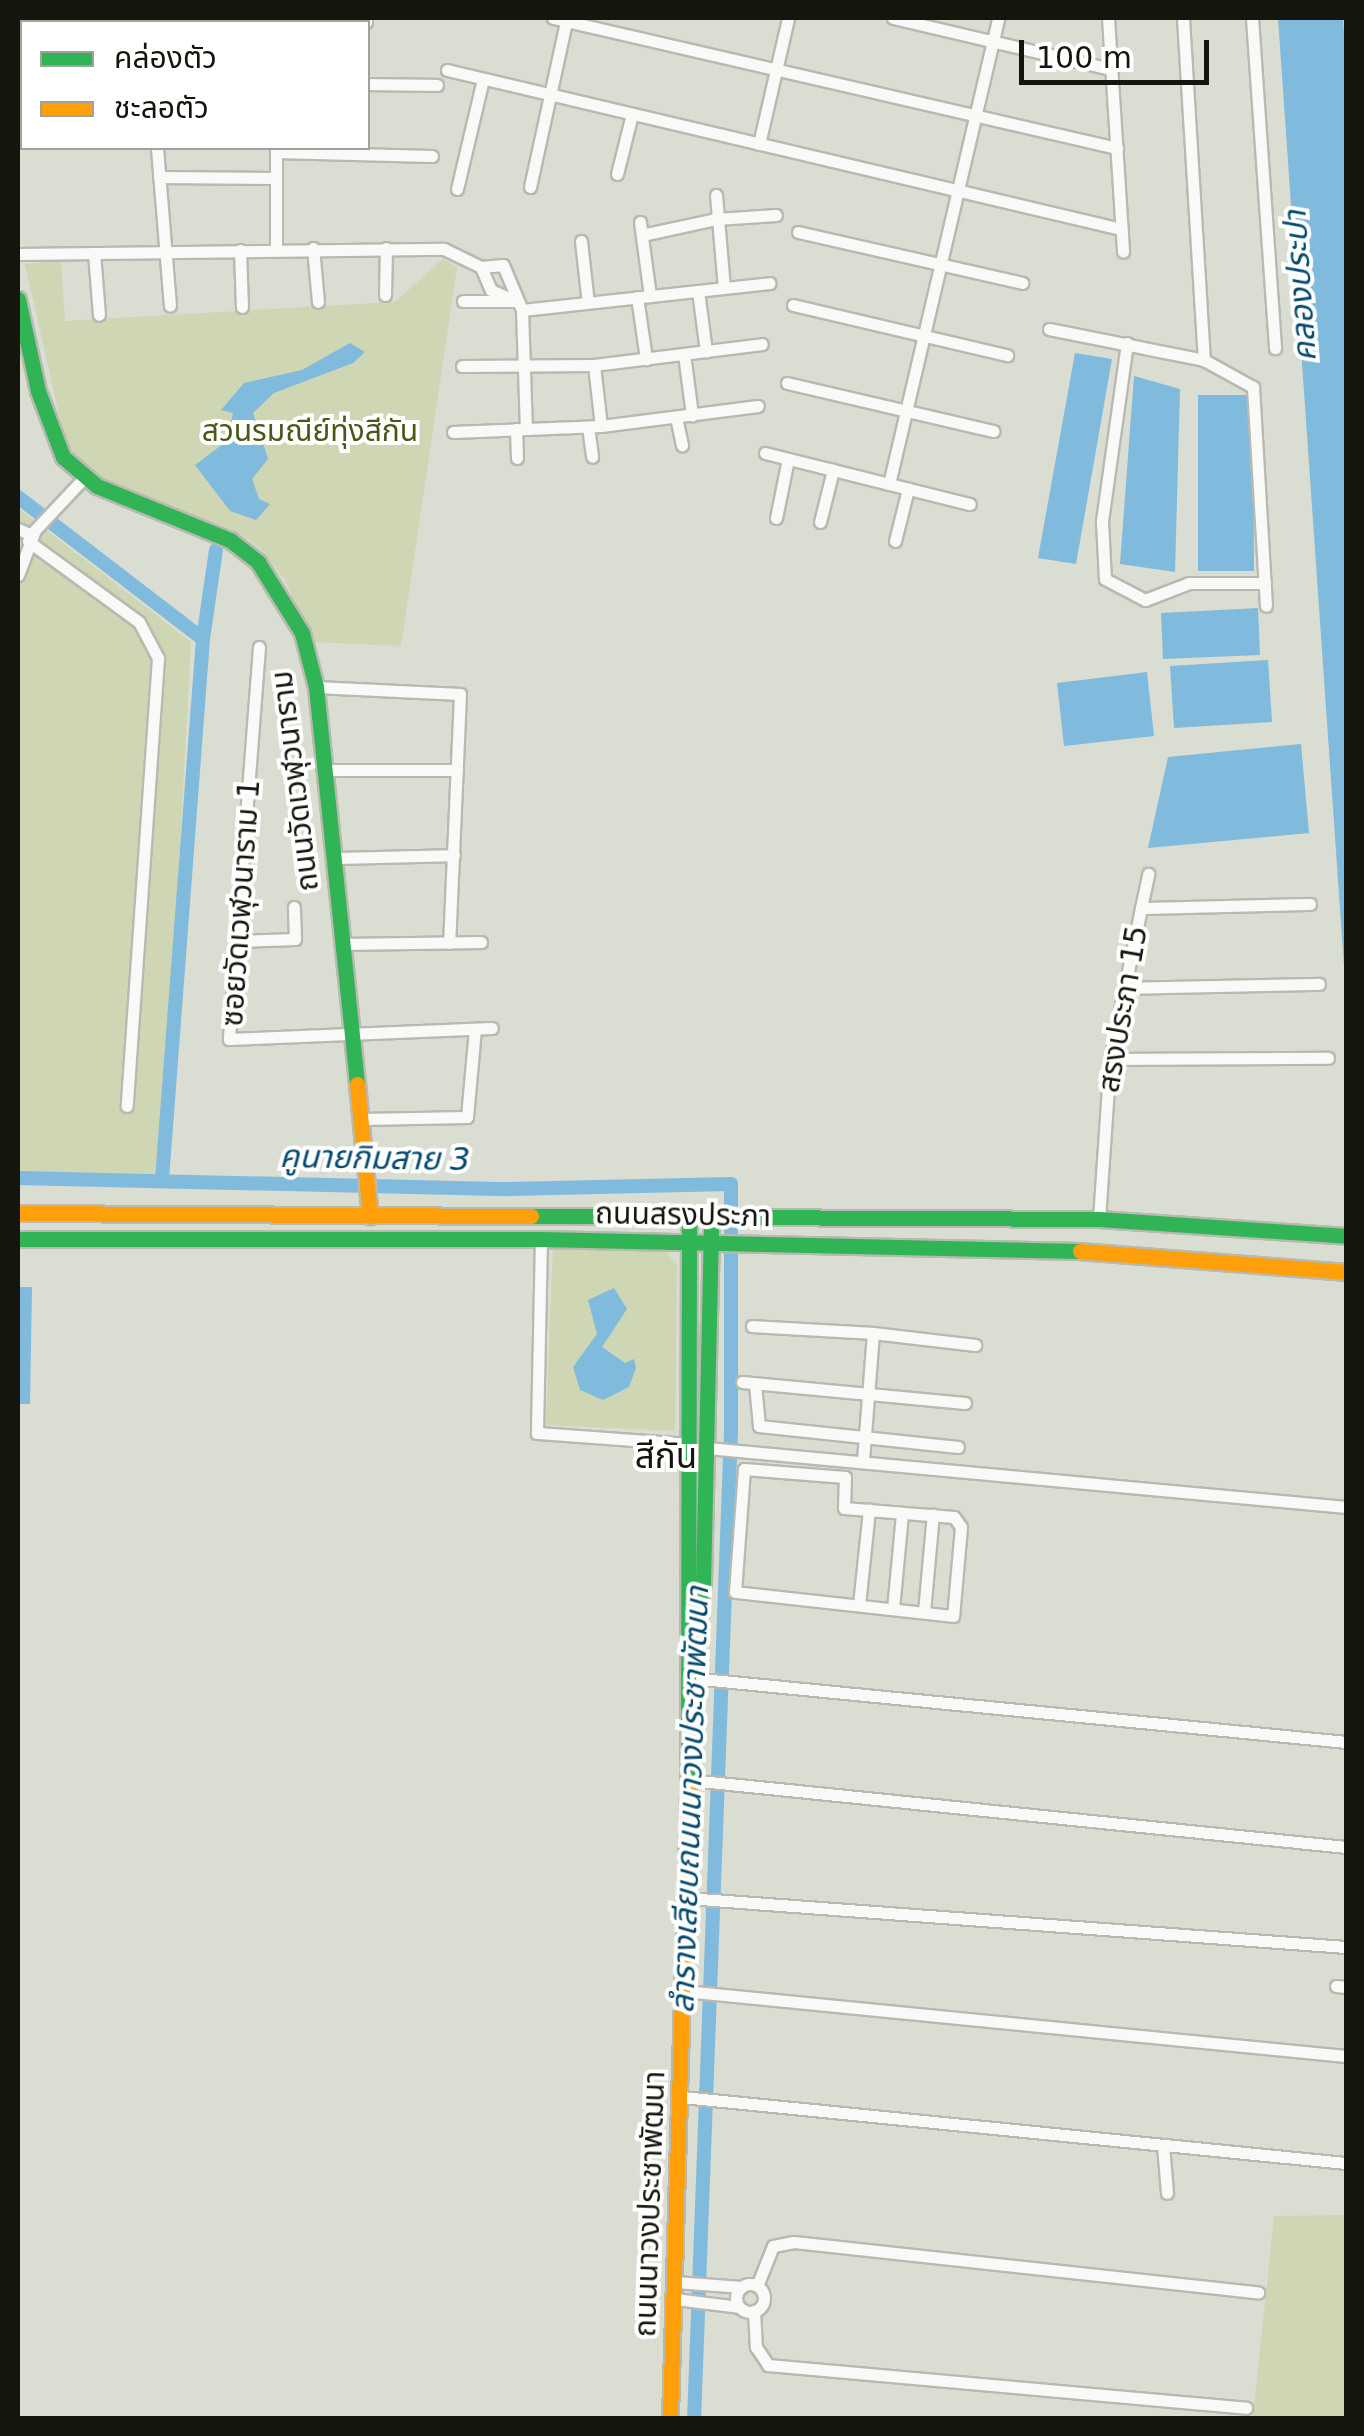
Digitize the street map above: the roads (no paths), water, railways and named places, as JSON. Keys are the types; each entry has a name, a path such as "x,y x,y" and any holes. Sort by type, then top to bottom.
{"main road":[{"path":"18,299 50,432 84,478"},
{"name":"ถนนวัดเวฬุวนาราม","path":"84,478 230,540 258,562 302,633 316,688 370,1216"},
{"name":"ถนนสรงประภา","path":"18,1213 1099,1218 1346,1238"},
{"name":"ถนนนาวงประชาพัฒนา","path":"670,2418 689,2098 686,1898 692,1631 684,1582 689,1218"},
{"name":"ถนนนาวงประชาพัฒนา","path":"692,1631 703,1582 717,1218"},
{"path":"915,1218 916,1246"},
{"name":"ถนนสรงประภา","path":"18,1239 541,1239 916,1246 1098,1250 1345,1268"}],"street":[{"path":"530,187 551,94 562,18 1117,148"},
{"path":"759,144 788,18"},
{"path":"893,18 1112,69"},
{"path":"888,484 998,18"},
{"path":"1108,18 1123,252"},
{"path":"1183,18 1204,360"},
{"path":"1252,18 1275,348"},
{"path":"446,70 1121,229"},
{"path":"457,189 483,79"},
{"path":"370,84 436,85"},
{"path":"617,174 632,114"},
{"path":"157,150 170,306"},
{"path":"276,248 276,150 432,156"},
{"path":"159,177 276,178"},
{"path":"716,195 724,288"},
{"path":"646,359 641,228 776,215"},
{"path":"798,232 1022,284"},
{"path":"581,242 588,303"},
{"path":"313,248 318,302"},
{"path":"385,296 386,248"},
{"path":"18,254 444,249 478,265 491,290 516,303"},
{"path":"240,250 242,307"},
{"path":"94,253 99,315"},
{"path":"478,265 491,262 512,273 521,366 517,458"},
{"path":"462,302 588,303 770,283"},
{"path":"698,291 706,351"},
{"path":"793,305 1007,355"},
{"path":"1050,329 1204,360 1253,386 1266,606"},
{"path":"1127,343 1104,508 1105,579 1145,600 1189,583 1264,583"},
{"path":"462,366 594,366 762,344"},
{"path":"684,354 692,415"},
{"path":"592,457 594,366"},
{"path":"788,383 992,431"},
{"path":"453,432 594,426 758,406"},
{"path":"676,417 682,445"},
{"path":"765,453 970,504"},
{"path":"776,518 788,459"},
{"path":"820,522 832,470"},
{"path":"18,575 32,535 54,505 84,478"},
{"path":"895,542 908,489"},
{"path":"18,529 32,535 139,622 158,658 127,1106"},
{"name":"ซอยวัดเวฬุวนาราม 1","path":"259,647 229,1039 351,1035"},
{"path":"316,688 460,694 449,943"},
{"path":"324,770 458,770"},
{"path":"333,858 454,855"},
{"path":"1141,908 1148,874"},
{"name":"สรงประภา 15","path":"1099,1218 1110,1059 1141,908 1310,904"},
{"path":"237,941 295,940 294,907"},
{"path":"342,944 480,942"},
{"path":"1124,988 1319,984"},
{"path":"351,1035 492,1028"},
{"path":"361,1119 467,1118 475,1029"},
{"path":"1110,1059 1328,1058"},
{"path":"541,1239 537,1433 686,1444"},
{"path":"752,1326 975,1346"},
{"path":"863,1459 873,1334"},
{"path":"958,1447 759,1426 748,1383 965,1403"},
{"path":"708,1448 863,1459 1346,1507"},
{"path":"744,1469 845,1477 844,1508 902,1513 957,1519 960,1541 954,1616 735,1592 744,1469"},
{"path":"859,1605 868,1510"},
{"path":"893,1609 902,1513"},
{"path":"924,1612 933,1514"},
{"path":"691,1678 1346,1742"},
{"path":"690,1780 1346,1847"},
{"path":"686,1898 1346,1946"},
{"path":"690,1991 1346,2056"},
{"path":"689,2098 1346,2163"},
{"path":"1163,2145 1167,2193"},
{"path":"1246,2408 768,2365 756,2347 754,2311 764,2300 757,2286 773,2246 794,2242 1258,2292"},
{"path":"675,2290 696,2283 757,2286"},
{"path":"739,2306 742,2287"},
{"path":"675,2290 701,2301 754,2311"}],"water":[{"name":"คลองประปา","path":"1278,18 1343,18 1346,995"},
{"path":"350,343 365,352 353,363 274,393 253,413 268,459 252,479 259,499 270,504 256,520 230,511 195,465 227,441 233,413 221,410 244,383 302,370"},
{"path":"1075,353 1112,359 1076,564 1038,558"},
{"path":"1134,376 1180,389 1175,572 1120,564"},
{"path":"1198,395 1253,395 1254,571 1198,571"},
{"path":"1258,608 1260,655 1163,659 1161,613"},
{"path":"1268,660 1272,722 1174,728 1170,666"},
{"path":"1147,672 1154,736 1064,746 1057,683"},
{"path":"1301,744 1309,833 1148,848 1168,757"},
{"path":"18,1287 32,1287 30,1404 18,1404"},
{"path":"614,1288 627,1309 602,1347 625,1363 634,1359 636,1368 629,1387 603,1400 580,1390 573,1367 597,1334 588,1300"}],"waterway":[{"path":"18,497 203,639 162,1179"},
{"path":"203,639 216,550"},
{"name":"ลำรางเลียบถนนนาวงประชาพัฒนา","path":"18,1178 509,1189 731,1184 731,1430 694,2418"}],"district":[{"name":"สีกัน","path":"666,1456"}],"park label":[{"name":"สวนรมณีย์ทุ่งสีกัน","path":"310,431"}],"water label":[{"name":"คูนายกิมสาย 3","path":"375,1158"}]}
